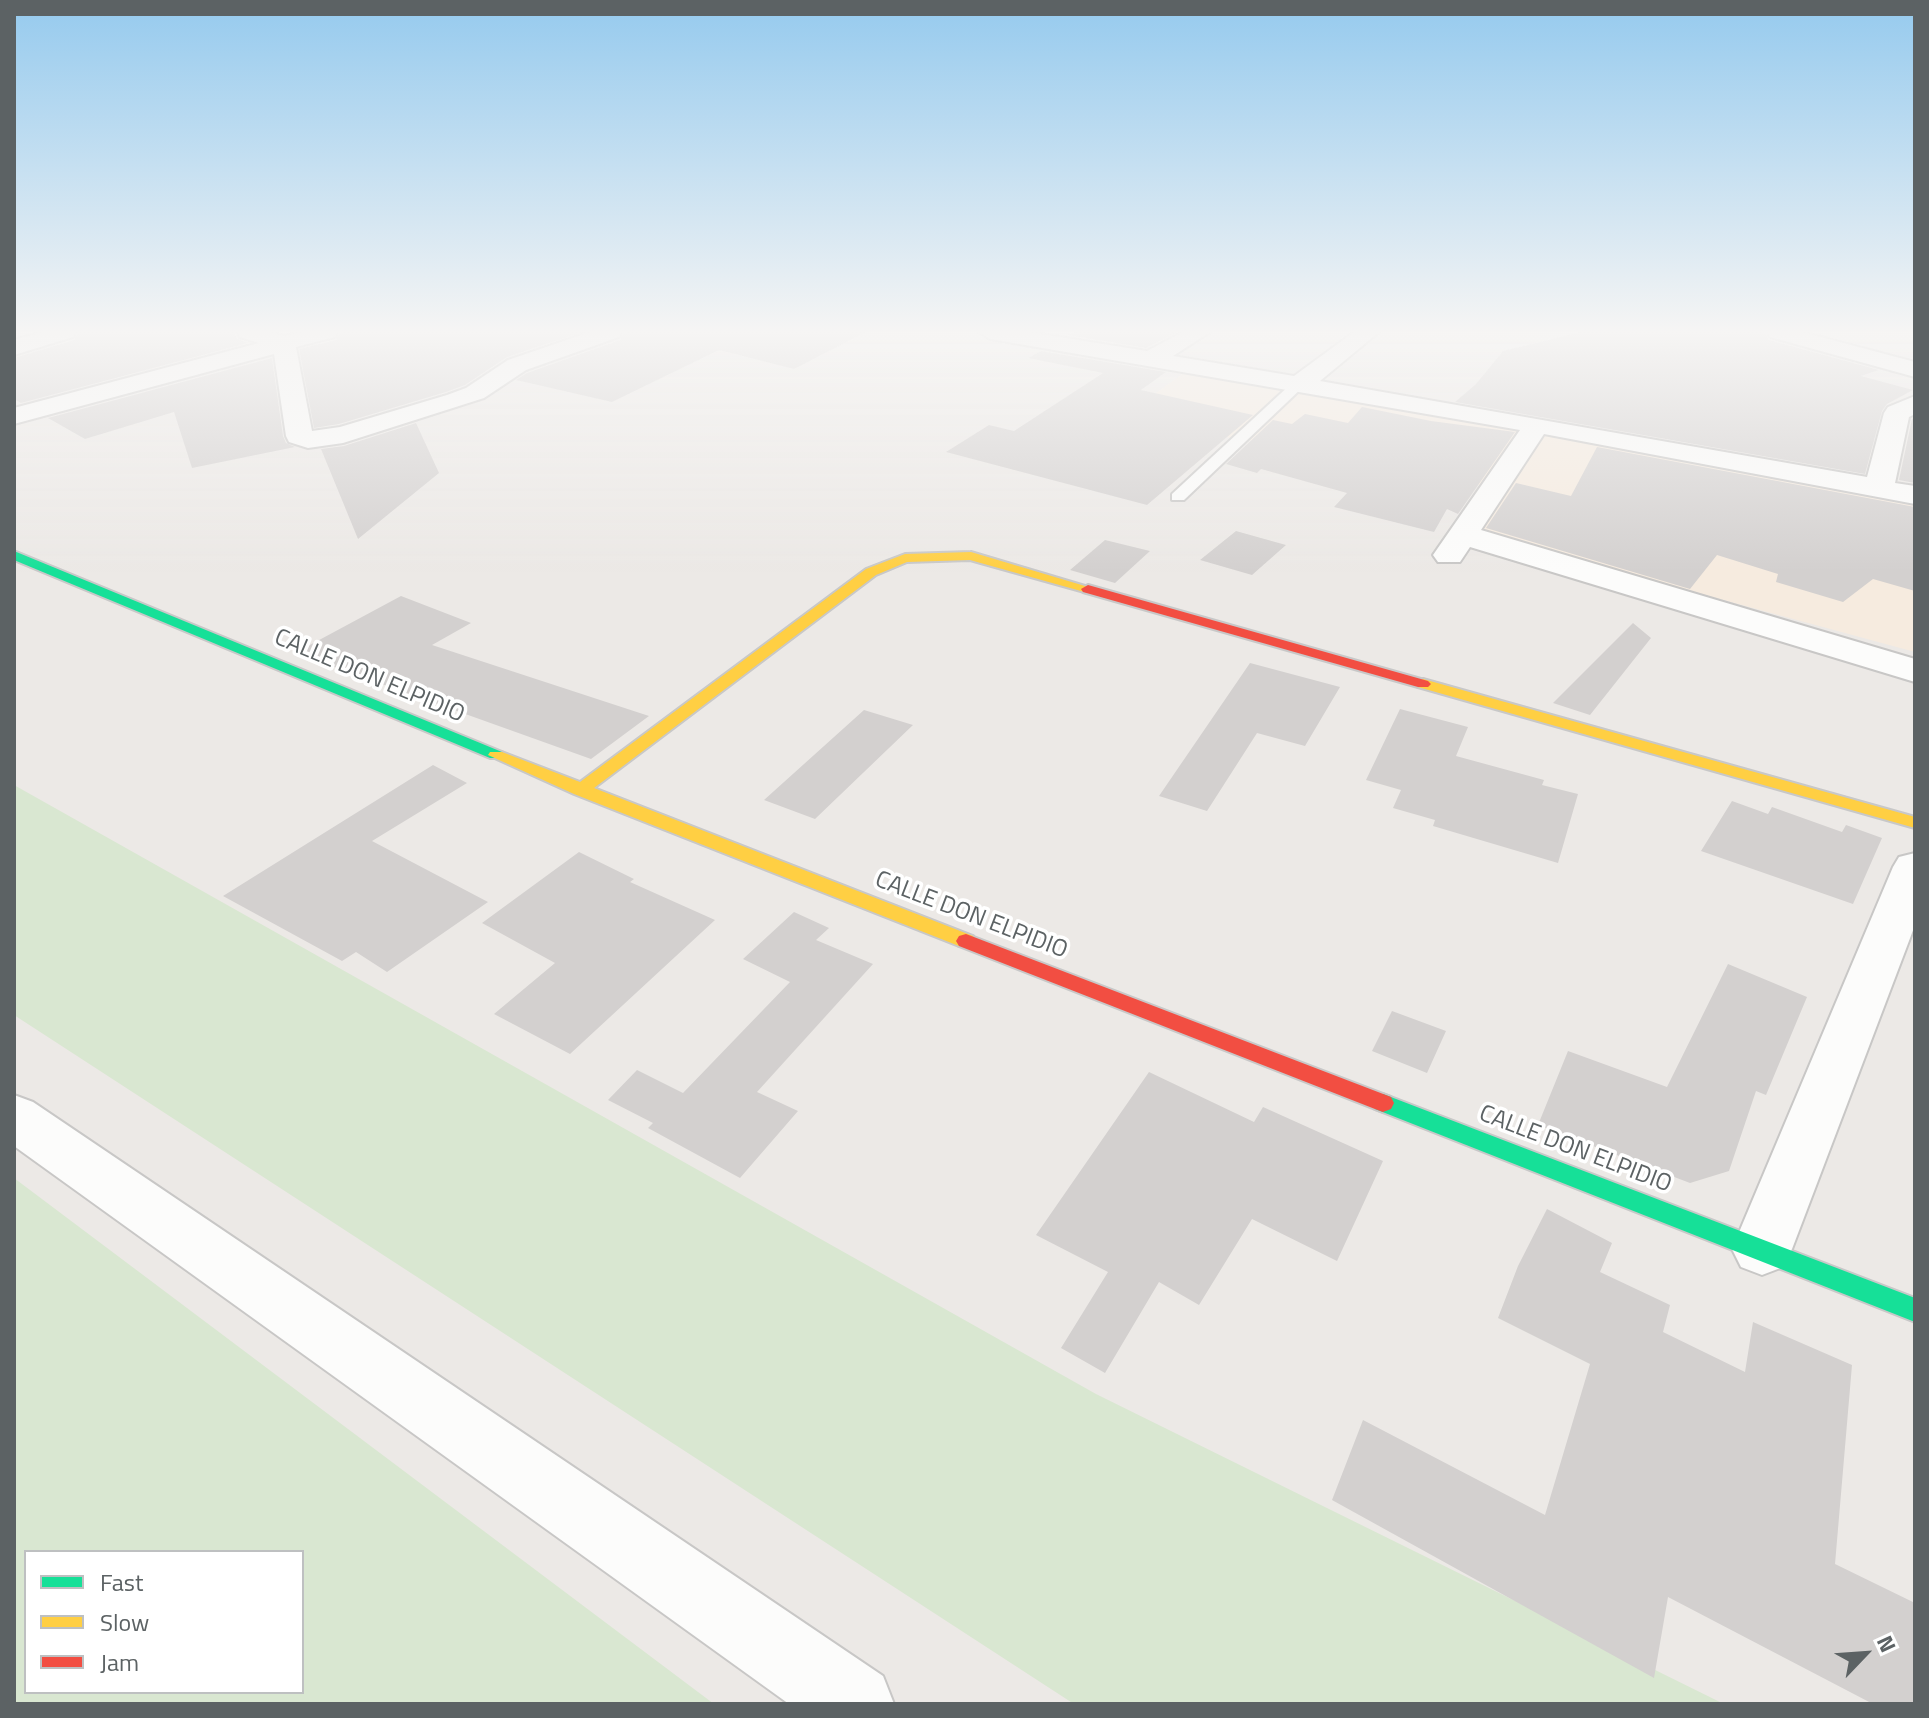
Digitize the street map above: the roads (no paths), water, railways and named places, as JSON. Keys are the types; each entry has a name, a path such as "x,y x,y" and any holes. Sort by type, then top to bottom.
{"street":[{"path":"295,412 299,436 308,440 343,435 417,412"},
{"path":"1458,412 1915,495"},
{"path":"1879,489 1899,412"},
{"path":"1537,425 1456,545 1915,671"},
{"path":"580,790 871,572 905,558 950,554 971,556 1915,823"},
{"name":"CALLE DON ELPIDIO","path":"14,555 580,790 1915,1310"},
{"path":"1762,1249 1915,867"},
{"path":"14,1117 855,1704"}],"lane":[{"path":"1178,497 1269,412"}]}
